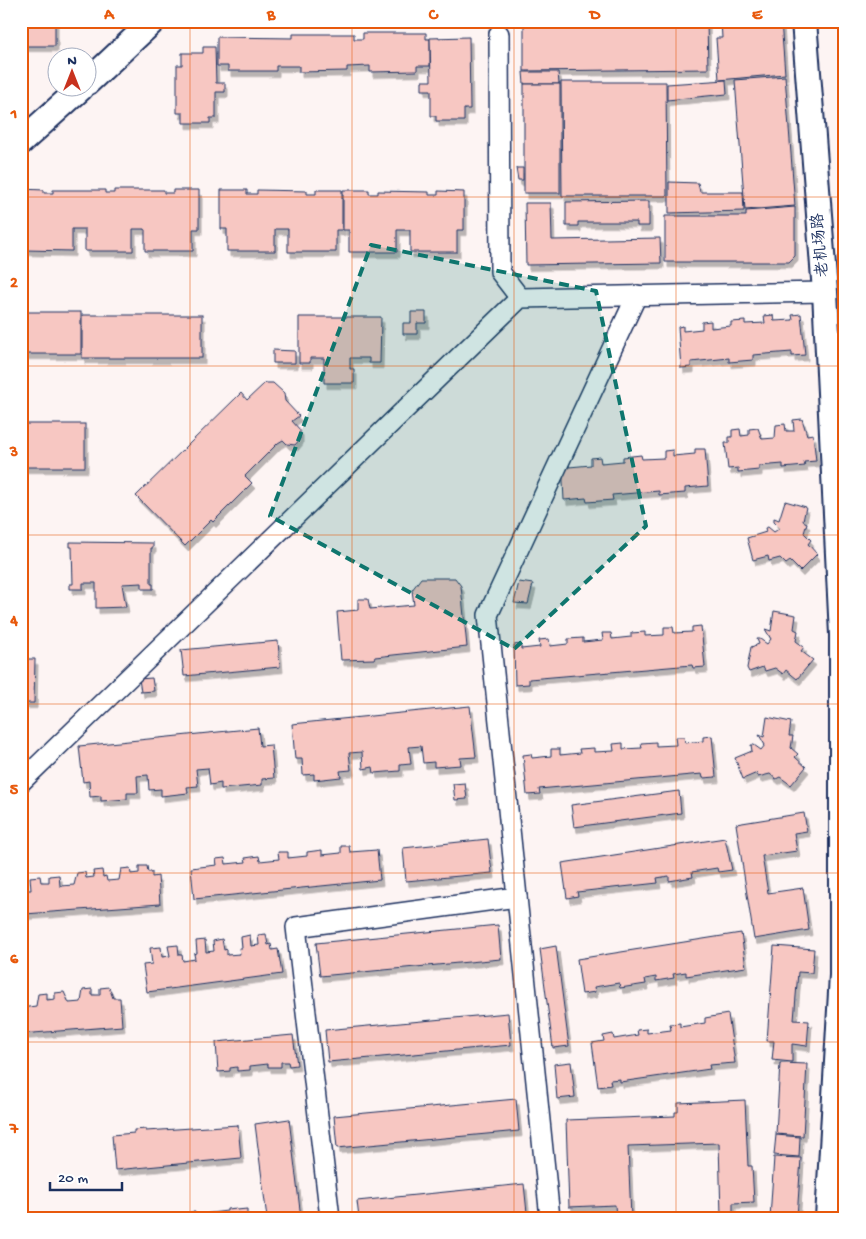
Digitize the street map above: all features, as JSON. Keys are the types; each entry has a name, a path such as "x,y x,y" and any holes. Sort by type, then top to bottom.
{"street":[{"path":"98,73 154,21"},
{"name":"老机场路","path":"804,21 825,292 842,635 842,975 828,1218"},
{"path":"499,34 500,272 520,298"},
{"path":"21,142 70,98"},
{"path":"21,782 520,298 825,292"},
{"path":"550,1218 488,615 637,295"},
{"path":"330,1218 296,927 517,898"}],"highlighted area":[{"path":"371,245 596,291 646,526 514,649 270,516"}],"building":[{"path":"21,21 55,21 55,46 21,46"},
{"path":"524,21 707,21 708,69 524,71"},
{"path":"721,21 781,21 785,74 719,80 716,38 722,38"},
{"path":"363,33 426,33 426,39 430,39 430,66 417,66 417,71 370,72 370,66 347,67 347,71 299,72 299,66 276,66 276,71 228,71 228,66 217,66 217,37 293,38 293,34 354,34 354,39 363,39"},
{"path":"469,37 470,109 464,109 464,121 436,121 436,116 431,116 431,90 422,90 422,81 431,81 430,38"},
{"path":"203,47 215,47 216,83 225,83 225,92 216,92 216,118 210,118 210,123 183,123 183,113 177,113 177,65 182,65 182,53 203,53"},
{"path":"523,72 558,72 559,84 524,84"},
{"path":"785,76 795,206 745,210 735,80"},
{"path":"726,80 727,94 667,100 667,84"},
{"path":"561,82 666,82 667,196 562,196"},
{"path":"524,84 560,84 560,193 524,193"},
{"path":"516,168 523,168 523,180 518,180"},
{"path":"669,182 698,183 700,192 743,192 744,211 669,213"},
{"path":"21,189 44,190 44,193 53,193 53,190 105,190 105,193 114,193 114,190 164,190 164,193 173,193 173,190 199,190 199,229 193,229 193,251 145,251 145,229 133,229 133,251 85,251 85,229 72,229 72,251 25,250 25,228 21,228"},
{"path":"221,190 247,190 247,194 257,194 257,190 307,191 307,194 316,194 316,190 342,190 342,230 336,230 336,252 288,252 288,229 275,229 275,251 227,251 227,229 221,229"},
{"path":"343,190 369,190 369,194 378,194 378,191 429,192 429,195 438,195 438,191 464,192 464,230 457,230 457,252 410,252 410,230 397,230 397,252 349,252 349,230 343,230"},
{"path":"649,201 649,226 637,226 637,222 578,222 578,226 566,226 566,202"},
{"path":"525,203 551,203 552,240 660,238 661,263 526,265"},
{"path":"795,207 795,256 789,262 665,262 665,216 746,216 746,211"},
{"path":"21,312 81,312 81,354 21,354"},
{"path":"411,312 426,312 426,323 417,323 417,334 403,334 403,323 411,323"},
{"path":"801,314 805,355 792,356 792,352 753,355 753,360 729,362 729,358 691,362 691,367 681,368 678,327 683,326 683,331 702,329 702,322 711,321 711,328 731,326 731,322 745,321 745,324 765,323 764,316 773,315 774,321 793,320 792,315"},
{"path":"82,315 202,315 202,358 82,358"},
{"path":"299,317 381,317 380,363 369,363 369,358 350,358 350,369 354,369 354,383 324,383 324,358 310,358 310,363 299,363"},
{"path":"273,350 295,351 295,363 273,363"},
{"path":"265,383 273,383 284,393 285,401 299,416 292,421 300,430 300,439 295,445 287,444 283,440 278,443 245,476 252,483 213,522 211,520 185,546 136,496 241,393 247,400"},
{"path":"802,419 807,435 813,434 816,461 804,462 805,466 783,468 783,464 759,466 759,470 738,472 738,468 728,469 725,443 729,443 729,437 732,437 732,430 740,429 741,436 749,435 749,429 758,428 762,439 775,438 776,425 785,424 786,431 794,431 793,420"},
{"path":"21,424 85,424 85,467 21,467"},
{"path":"695,449 705,449 708,486 685,488 685,493 659,495 659,491 612,495 613,500 587,502 586,498 564,500 562,463 569,462 569,467 591,465 591,458 600,457 601,463 623,461 623,457 641,455 642,459 664,458 664,451 673,450 673,456 695,454"},
{"path":"785,501 806,507 803,521 807,523 804,533 811,540 808,544 817,554 800,571 790,561 786,564 780,558 769,561 768,556 753,560 747,538 766,532 765,528 768,527 774,532 780,528 774,522 774,518 779,520"},
{"path":"70,542 153,543 153,548 151,548 151,584 153,584 153,589 142,589 142,583 122,584 126,607 96,608 96,583 83,583 83,589 70,589 70,584 73,584 72,547 70,547"},
{"path":"421,578 455,578 461,586 467,647 375,657 374,659 341,660 337,612 358,610 358,599 368,599 370,609 414,605 412,590"},
{"path":"519,582 533,584 528,604 514,603"},
{"path":"774,611 796,615 794,629 798,631 796,641 804,647 801,651 813,660 797,679 786,670 783,674 775,668 765,671 763,667 749,672 747,668 751,647 759,644 757,639 767,644 771,639 765,629 771,631"},
{"path":"701,626 705,667 693,668 692,665 529,679 529,684 515,685 514,645 521,644 521,649 540,647 539,640 549,639 550,646 568,644 568,639 583,638 583,642 603,640 602,633 611,633 612,639 631,637 631,633 645,632 645,636 664,635 664,627 673,627 674,633 692,632 692,627"},
{"path":"278,641 280,667 184,676 181,650"},
{"path":"21,652 24,652 24,659 35,659 34,703 21,703"},
{"path":"152,678 154,691 141,692 139,679"},
{"path":"470,706 476,757 460,758 461,765 434,767 434,762 423,763 421,746 409,747 411,764 400,765 400,771 374,773 373,767 363,769 362,752 349,753 351,770 340,771 341,777 314,780 314,774 303,775 302,759 295,759 292,724"},
{"path":"767,717 791,722 789,736 793,736 791,748 798,754 795,757 806,767 791,785 780,777 776,779 770,774 758,777 757,773 743,779 735,758 752,751 751,745 761,750 765,745 759,735 764,737"},
{"path":"258,728 260,746 271,745 274,778 262,779 262,785 221,789 221,783 210,785 208,768 196,769 198,786 187,787 188,793 161,796 161,789 149,790 148,775 137,776 138,793 127,793 127,799 101,801 101,796 90,797 89,781 83,782 79,746"},
{"path":"712,736 716,777 703,778 702,774 539,789 540,794 527,795 523,755 531,754 532,758 551,756 551,749 560,749 560,755 580,753 579,749 594,748 594,752 614,751 613,744 623,743 623,749 642,748 641,743 656,742 656,746 676,745 675,737 684,737 685,743 703,741 703,737"},
{"path":"465,783 467,799 455,800 453,784"},
{"path":"679,791 681,813 574,827 571,805"},
{"path":"804,813 807,831 794,833 797,851 762,856 768,893 803,888 809,930 754,939 736,824"},
{"path":"725,838 732,870 718,872 717,868 692,872 693,877 669,881 669,876 657,878 658,883 577,892 578,896 567,898 562,863"},
{"path":"488,839 492,873 406,881 403,848"},
{"path":"341,846 349,846 350,852 377,850 380,880 194,899 191,868 217,865 216,859 225,858 226,864 246,862 245,858 259,856 260,861 279,859 278,852 288,852 288,858 307,856 307,852 322,850 322,855 341,853"},
{"path":"139,866 147,866 148,872 152,872 152,877 158,876 160,904 25,914 24,890 31,890 30,877 40,876 41,882 49,882 49,876 59,875 60,886 74,885 77,873 85,872 86,878 94,877 93,871 102,870 103,877 106,876 107,881 119,880 121,869 130,868 131,874 139,873"},
{"path":"498,925 501,959 320,976 316,943"},
{"path":"741,933 746,967 686,976 686,972 673,974 674,978 656,981 656,977 645,979 646,984 620,988 619,983 594,987 595,992 582,994 577,959"},
{"path":"266,934 268,945 271,944 272,950 278,949 282,974 147,992 143,965 152,964 150,948 161,947 162,957 170,956 168,946 178,945 179,955 182,955 183,961 195,959 194,954 197,953 196,941 205,940 206,952 214,951 213,941 222,939 224,950 227,949 227,955 240,954 239,948 242,948 241,937 250,935 251,946 259,945 258,935"},
{"path":"556,946 569,1046 553,1048 540,949"},
{"path":"774,946 814,949 812,973 798,972 794,1020 809,1021 807,1046 792,1044 792,1062 772,1060 774,1041 767,1041"},
{"path":"109,987 113,998 120,998 122,1026 21,1034 21,1008 36,1006 38,994 47,993 47,1000 55,999 55,993 64,992 69,1003 81,1002 83,990 92,989 92,995 100,995 100,988"},
{"path":"508,1013 511,1045 328,1062 325,1030"},
{"path":"728,1014 735,1063 709,1065 710,1069 620,1082 620,1079 610,1080 611,1085 598,1087 592,1043 604,1041 603,1036 613,1034 614,1039 638,1035 637,1030 647,1029 647,1033 671,1030 670,1024 680,1023 680,1027 705,1023 705,1018"},
{"path":"293,1035 297,1065 289,1066 288,1062 281,1062 281,1067 268,1067 268,1064 250,1066 250,1070 237,1071 237,1067 230,1068 230,1071 218,1072 216,1042"},
{"path":"571,1062 575,1097 557,1099 554,1064"},
{"path":"780,1063 807,1064 803,1136 776,1134"},
{"path":"516,1099 519,1131 337,1148 334,1116"},
{"path":"745,1100 748,1166 752,1166 754,1202 733,1203 733,1218 661,1218 721,1216 719,1143 628,1146 631,1218 616,1218 615,1205 569,1207 566,1120 675,1116 675,1112 678,1112 678,1103"},
{"path":"289,1119 301,1218 267,1218 255,1124"},
{"path":"238,1125 241,1158 115,1170 112,1135 134,1133 134,1130 146,1129 146,1131"},
{"path":"776,1135 800,1137 799,1157 774,1155"},
{"path":"774,1157 801,1158 797,1218 770,1218"},
{"path":"524,1184 527,1213 518,1213 518,1216 505,1217 505,1214 497,1215 497,1218 485,1218 485,1215 475,1216 475,1218 359,1218 357,1201"},
{"path":"237,1208 237,1210 247,1209 247,1218 159,1218 185,1215 185,1213 192,1212 195,1212 195,1215"}]}
